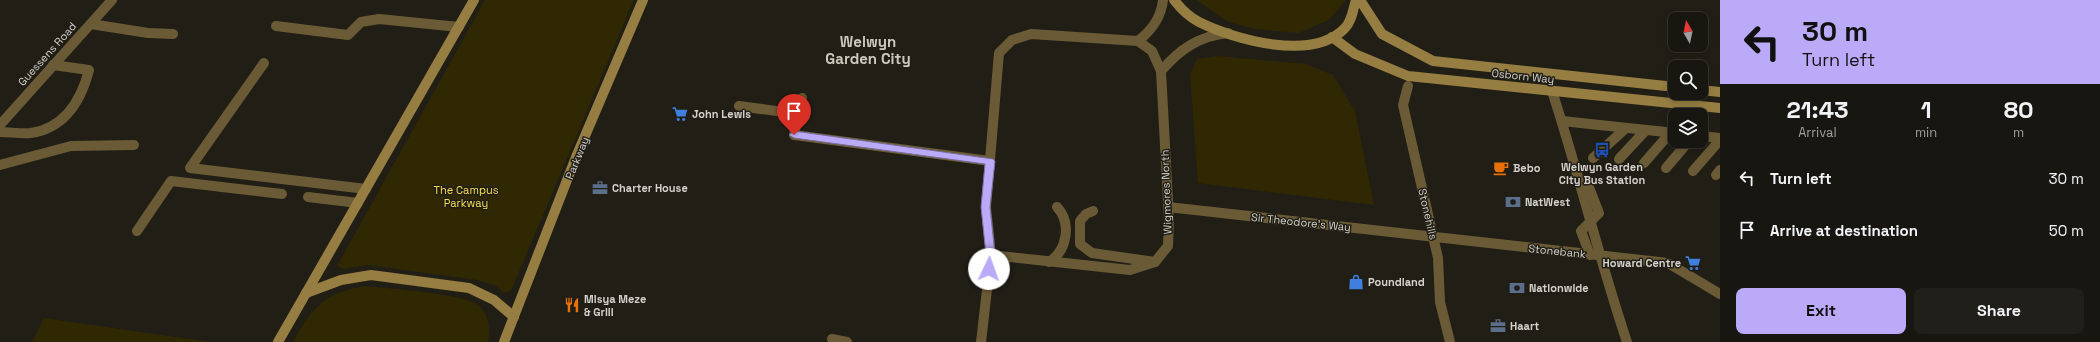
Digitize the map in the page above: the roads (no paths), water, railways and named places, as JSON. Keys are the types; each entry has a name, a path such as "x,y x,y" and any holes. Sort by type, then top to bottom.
{"street":[{"name":"Guessens Road","path":"0,125 112,0"},
{"path":"278,342 474,0"},
{"name":"Parkway","path":"504,342 576,157 643,0"},
{"path":"981,342 990,255 986,207 999,53 1012,40 1031,34 1138,41 1150,32 1158,19 1162,0"},
{"path":"1174,0 1198,21 1256,41 1284,45 1306,45 1323,41 1344,30 1351,18 1356,0"},
{"name":"Osborn Way","path":"1360,0 1382,34 1433,61 1668,86"},
{"path":"276,26 348,34 355,25 367,20 379,19 458,27"},
{"path":"91,24 148,33 173,34"},
{"path":"1161,71 1172,57 1198,38 1230,33"},
{"name":"Osborn Way","path":"1332,37 1355,54 1408,76 1720,108"},
{"name":"Wigmores North","path":"1138,41 1152,51 1161,71 1168,207 1168,246 1155,262"},
{"path":"264,63 190,168 366,189"},
{"path":"0,132 30,133 48,129 65,118 77,105 89,70 53,65"},
{"name":"Stonehills","path":"1408,86 1403,105 1438,258 1440,302 1450,342"},
{"path":"1552,91 1592,221 1615,310 1627,342"},
{"path":"1708,91 1720,92"},
{"path":"802,98 794,135 990,161"},
{"path":"739,106 799,114"},
{"path":"1562,121 1668,132"},
{"path":"1593,158 1626,128"},
{"path":"1619,159 1646,130"},
{"path":"1708,137 1720,139"},
{"path":"1644,163 1668,138"},
{"path":"1693,171 1720,139"},
{"path":"0,165 19,161 50,150 74,146 99,143 134,145"},
{"path":"1666,168 1683,148"},
{"path":"137,231 171,181 282,194"},
{"path":"1587,182 1599,213 1582,231 1590,255"},
{"path":"308,197 358,203"},
{"path":"1049,262 1058,255 1063,245 1065,216 1063,211 1057,206"},
{"name":"Sir Theodore's Way","path":"1168,207 1433,237"},
{"path":"1093,211 1086,214 1080,221 1080,244 1092,253 1110,257 1155,262"},
{"name":"Stonebank","path":"1433,237 1668,263 1679,271 1720,294"},
{"path":"990,255 1130,270 1155,262"},
{"path":"306,294 341,280 371,276 469,288 494,300 514,317"},
{"path":"832,339 847,342"}],"place":[{"name":"John Lewis","path":"680,114"},
{"name":"Welwyn Garden City Bus Station","path":"1602,150"},
{"name":"Bebo","path":"1501,168"},
{"name":"Charter House","path":"600,188"},
{"name":"NatWest","path":"1513,202"},
{"name":"Howard Centre","path":"1693,263"},
{"name":"Poundland","path":"1356,282"},
{"name":"Nationwide","path":"1517,288"},
{"name":"Misya Meze & Grill","path":"572,305"},
{"name":"Haart","path":"1498,326"}],"district":[{"name":"Welwyn Garden City","path":"868,50"}],"park label":[{"name":"The Campus Parkway","path":"466,196"}]}
